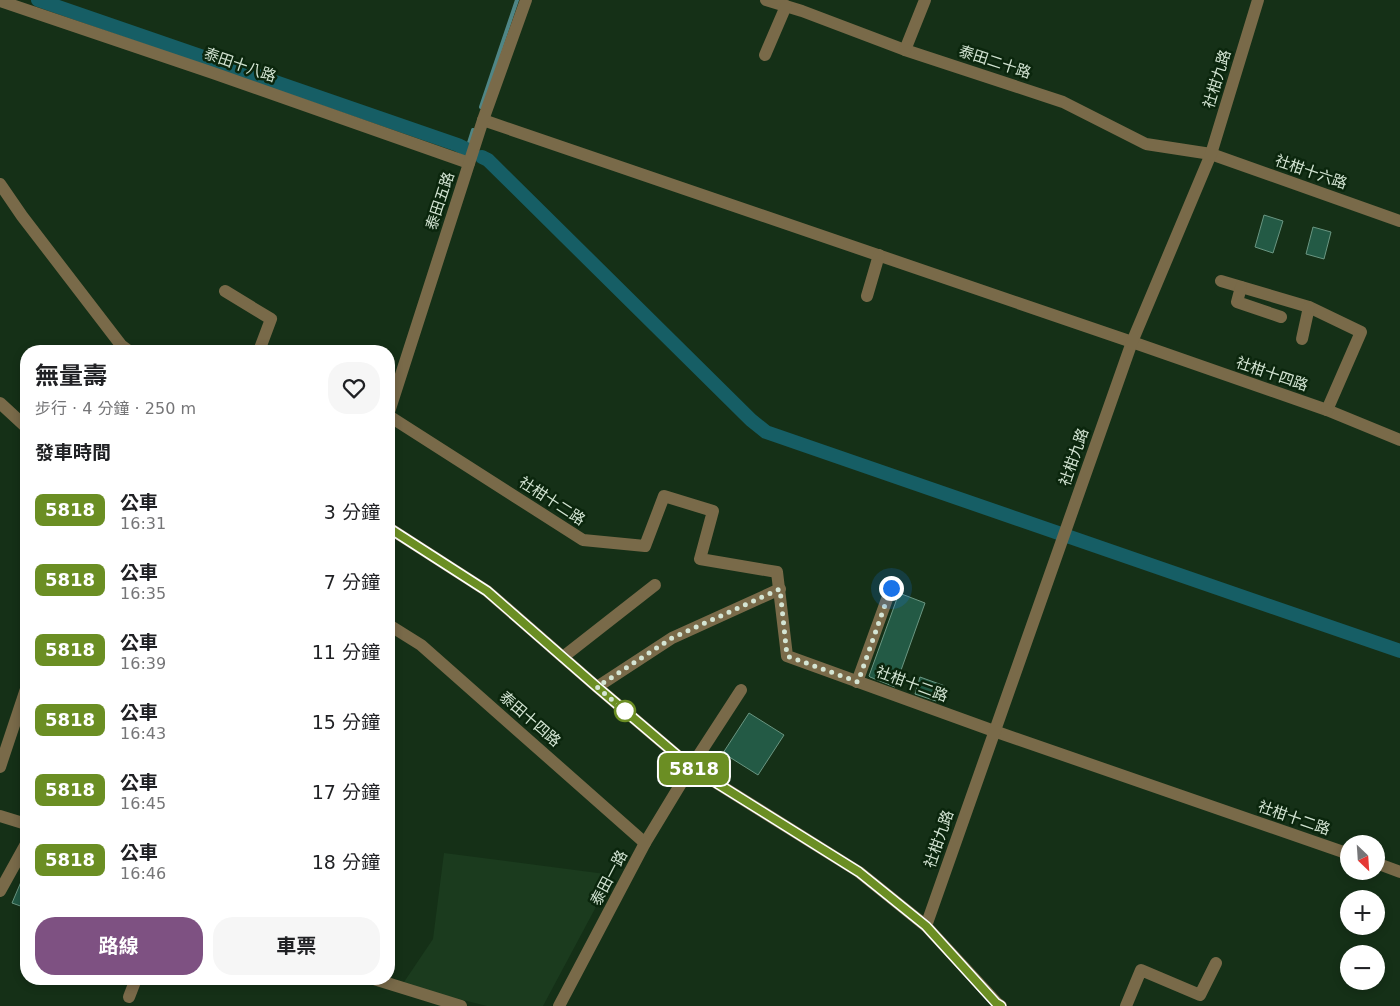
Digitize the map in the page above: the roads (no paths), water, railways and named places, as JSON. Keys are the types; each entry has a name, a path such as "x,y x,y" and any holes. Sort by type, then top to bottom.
{"street":[{"name":"泰田五路","path":"395,395 483,120 526,0"},
{"name":"泰田二十路","path":"766,0 786,6 803,5 905,50 1063,102 1146,144 1211,154"},
{"path":"905,50 925,0"},
{"name":"社柑九路","path":"926,926 1132,342 1211,154 1258,0"},
{"name":"泰田十八路","path":"0,1 469,163"},
{"path":"765,55 786,6"},
{"name":"社柑十四路","path":"483,120 1327,410 1400,440"},
{"name":"社柑十六路","path":"1211,154 1400,221"},
{"path":"0,184 22,216 121,345"},
{"path":"866,296 879,256"},
{"path":"1222,281 1309,307 1361,332 1327,410"},
{"path":"1241,287 1237,302 1281,318"},
{"path":"225,291 271,319 260,345"},
{"path":"1302,339 1309,307"},
{"path":"0,403 20,421"},
{"name":"社柑十二路","path":"395,418 583,540 645,546 664,496 713,511 700,559 778,572 787,656 994,731 1340,851"},
{"path":"395,532 487,591 691,767 859,872 926,926 996,1003 1001,1006"},
{"path":"563,658 655,586"},
{"path":"858,682 891,588"},
{"path":"597,687 672,638 780,589"},
{"name":"泰田十四路","path":"395,629 421,645 645,843"},
{"name":"泰田一路","path":"561,1005 645,843 741,690"},
{"path":"0,767 20,707"},
{"path":"0,816 20,822"},
{"path":"0,891 20,855"},
{"path":"1385,866 1400,872"},
{"path":"1126,1006 1141,970 1200,995 1216,963"},
{"path":"129,997 134,985"},
{"path":"393,985 461,1006"}],"waterway":[{"path":"38,0 468,150"},
{"path":"481,107 517,0"},
{"path":"467,149 473,130"},
{"path":"482,157 488,160 751,420 766,432 1400,651"}]}
